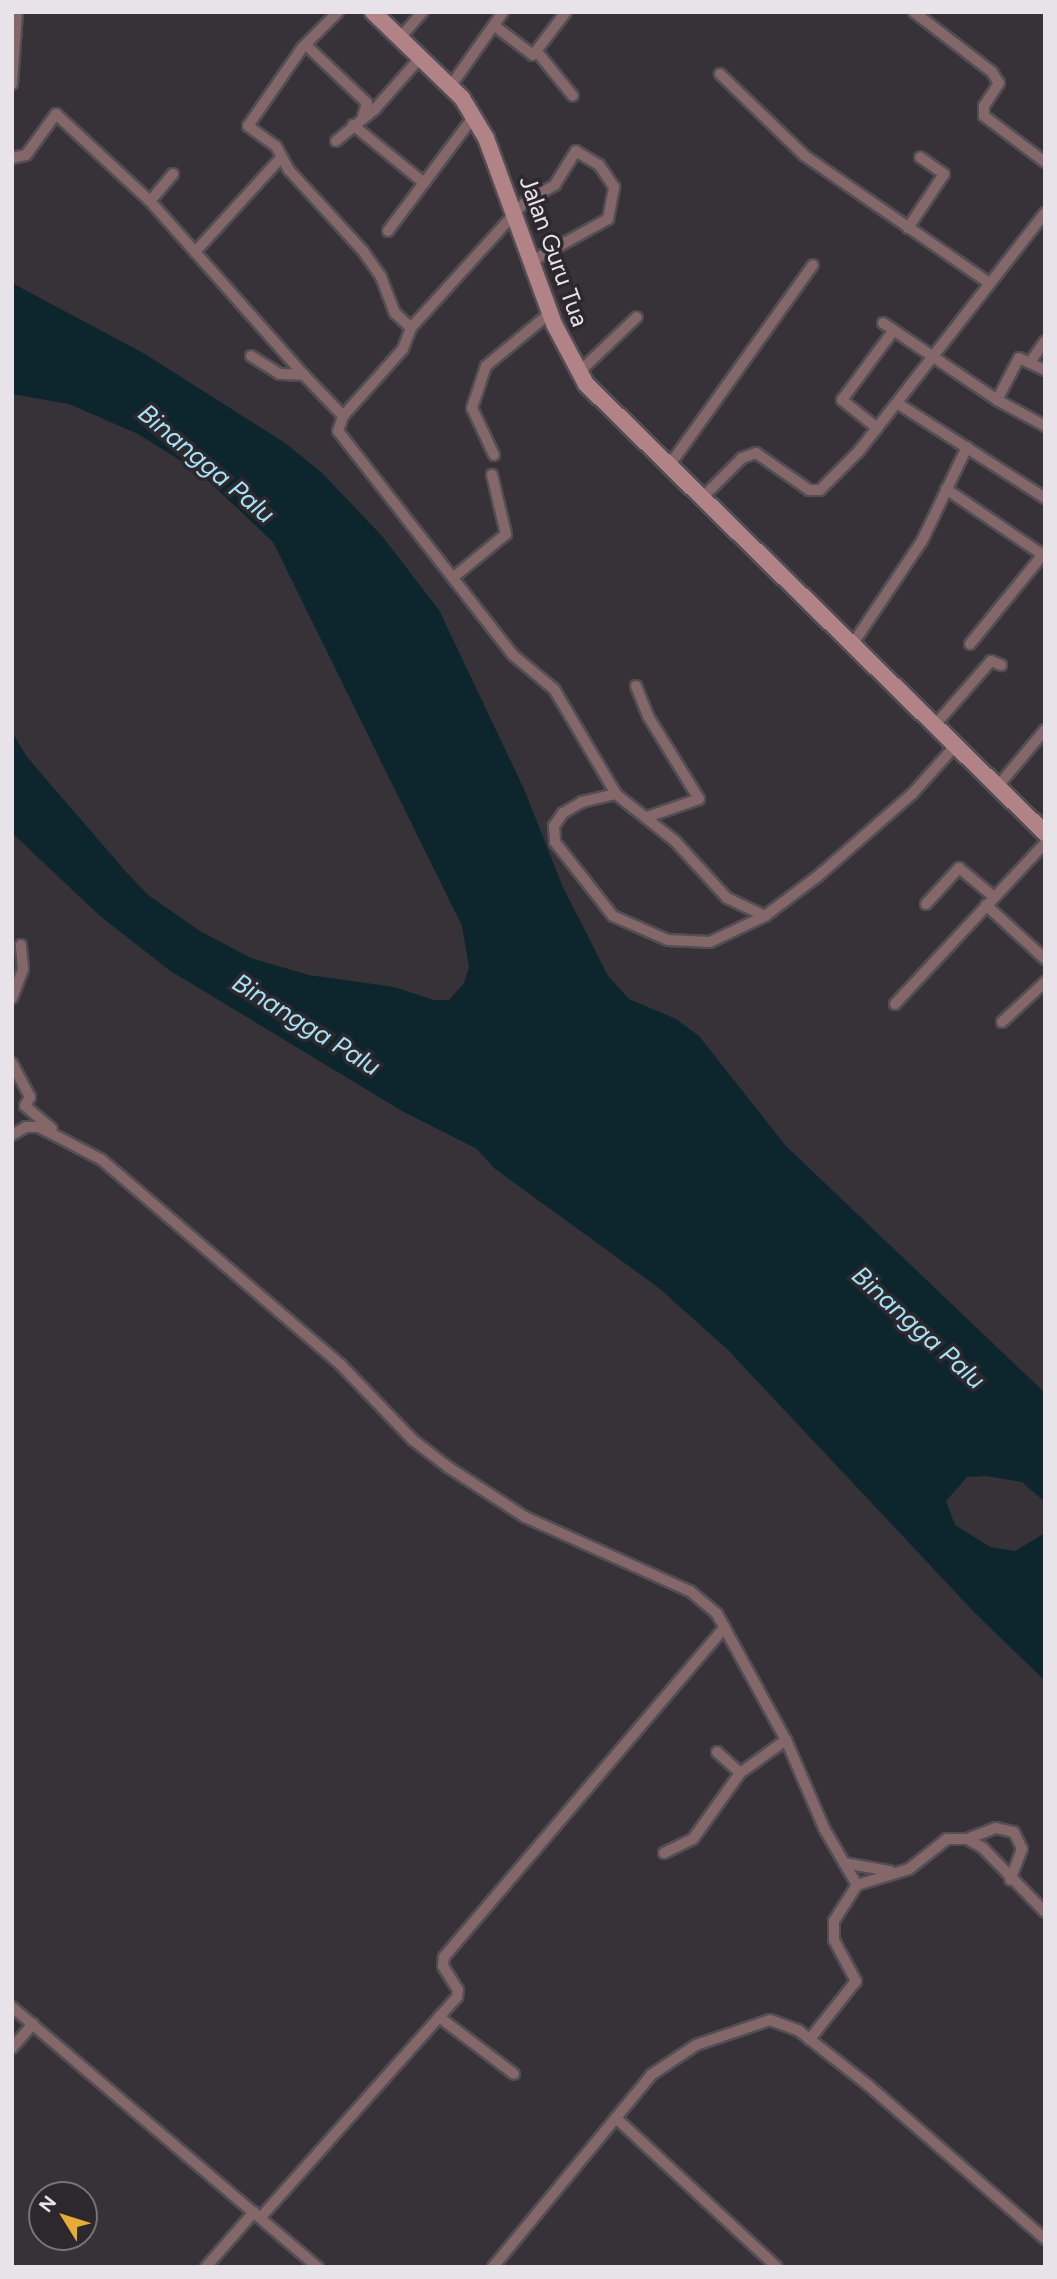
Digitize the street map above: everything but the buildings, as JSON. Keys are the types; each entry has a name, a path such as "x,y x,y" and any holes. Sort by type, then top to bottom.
{"main road":[{"name":"Jalan Guru Tua","path":"373,12 450,87 474,116 515,212 550,313 578,373 701,499 1045,833"}],"street":[{"path":"12,84 17,12"},
{"path":"338,12 306,45 248,122 251,131 276,146 280,159 375,266 395,313 411,328"},
{"path":"400,38 422,12"},
{"path":"450,87 496,27 503,12"},
{"path":"496,27 528,55 538,53 566,12"},
{"path":"914,12 992,72 999,83 984,106 984,116 1045,162"},
{"path":"306,45 367,103 363,116"},
{"path":"538,53 573,96"},
{"path":"336,141 420,58"},
{"path":"720,74 788,142 989,283"},
{"path":"12,158 26,155 57,114 150,201 343,416"},
{"path":"388,231 474,116"},
{"path":"353,125 424,183"},
{"path":"532,261 608,219 614,187 599,165 576,151 555,186 515,212 411,328 403,349 343,416 338,431 345,444 455,576 513,655 554,689 616,794 647,817 727,898 765,916"},
{"path":"908,228 944,174 920,157"},
{"path":"195,252 280,159"},
{"path":"150,201 173,174"},
{"path":"701,499 735,464 756,453 809,490 820,491 877,428 1045,213"},
{"path":"669,466 813,265"},
{"path":"494,455 472,408 486,366 550,313"},
{"path":"578,373 637,317"},
{"path":"883,323 930,359 1045,426"},
{"path":"877,428 842,400 893,331"},
{"path":"1031,361 1045,341"},
{"path":"251,356 280,374 304,375"},
{"path":"997,400 1015,361 1031,361 1045,370"},
{"path":"897,403 1045,498"},
{"path":"852,645 922,541 967,447"},
{"path":"455,576 506,534 492,475"},
{"path":"946,489 1044,554 970,644"},
{"path":"935,725 988,663 1001,665"},
{"path":"636,686 648,716 699,799 647,817"},
{"path":"998,786 1045,730"},
{"path":"616,794 582,802 563,813 552,834 578,876 613,916 640,931 694,943 723,937 765,916 818,876 912,794 957,745"},
{"path":"895,1004 1045,843"},
{"path":"926,904 959,869 1045,959"},
{"path":"12,998 23,969 21,945"},
{"path":"1002,1023 1045,982"},
{"path":"12,1063 30,1097 25,1106 56,1133 102,1160 224,1263 341,1365 413,1440 448,1467 525,1517 690,1591 717,1614 786,1740 825,1830 857,1885"},
{"path":"12,1135 26,1127 56,1133"},
{"path":"206,2267 439,2017 458,1990 447,1975 444,1957 725,1627"},
{"path":"664,1853 693,1839 740,1773 786,1740"},
{"path":"716,1752 740,1773"},
{"path":"809,2039 856,1981 834,1940 834,1921 857,1885 892,1871 909,1869 947,1839 967,1839 996,1828 1014,1832 1022,1849 1010,1880"},
{"path":"967,1839 983,1848 1010,1880 1045,1912"},
{"path":"845,1863 892,1871"},
{"path":"12,2007 318,2267"},
{"path":"439,2017 514,2074"},
{"path":"493,2267 615,2118 671,2059 727,2032 770,2020 788,2024 868,2085 1045,2239"},
{"path":"12,2048 33,2024"},
{"path":"615,2118 777,2267"}],"water":[{"name":"Binangga Palu","path":"12,283 145,354 285,443 321,472 382,536 439,610 524,789 562,885 608,976 629,999 676,1019 699,1036 786,1146 1045,1393 1045,1502 1022,1482 986,1476 967,1477 946,1501 955,1525 990,1547 1015,1551 1045,1533 1045,1681 974,1612 728,1350 659,1288 494,1168 477,1149 402,1111 169,970 99,915 12,833 12,732 27,757 148,895 200,931 251,958 309,975 394,987 434,1000 449,1000 464,983 469,967 462,926 273,542 199,472 138,434 69,404 12,394"}]}
